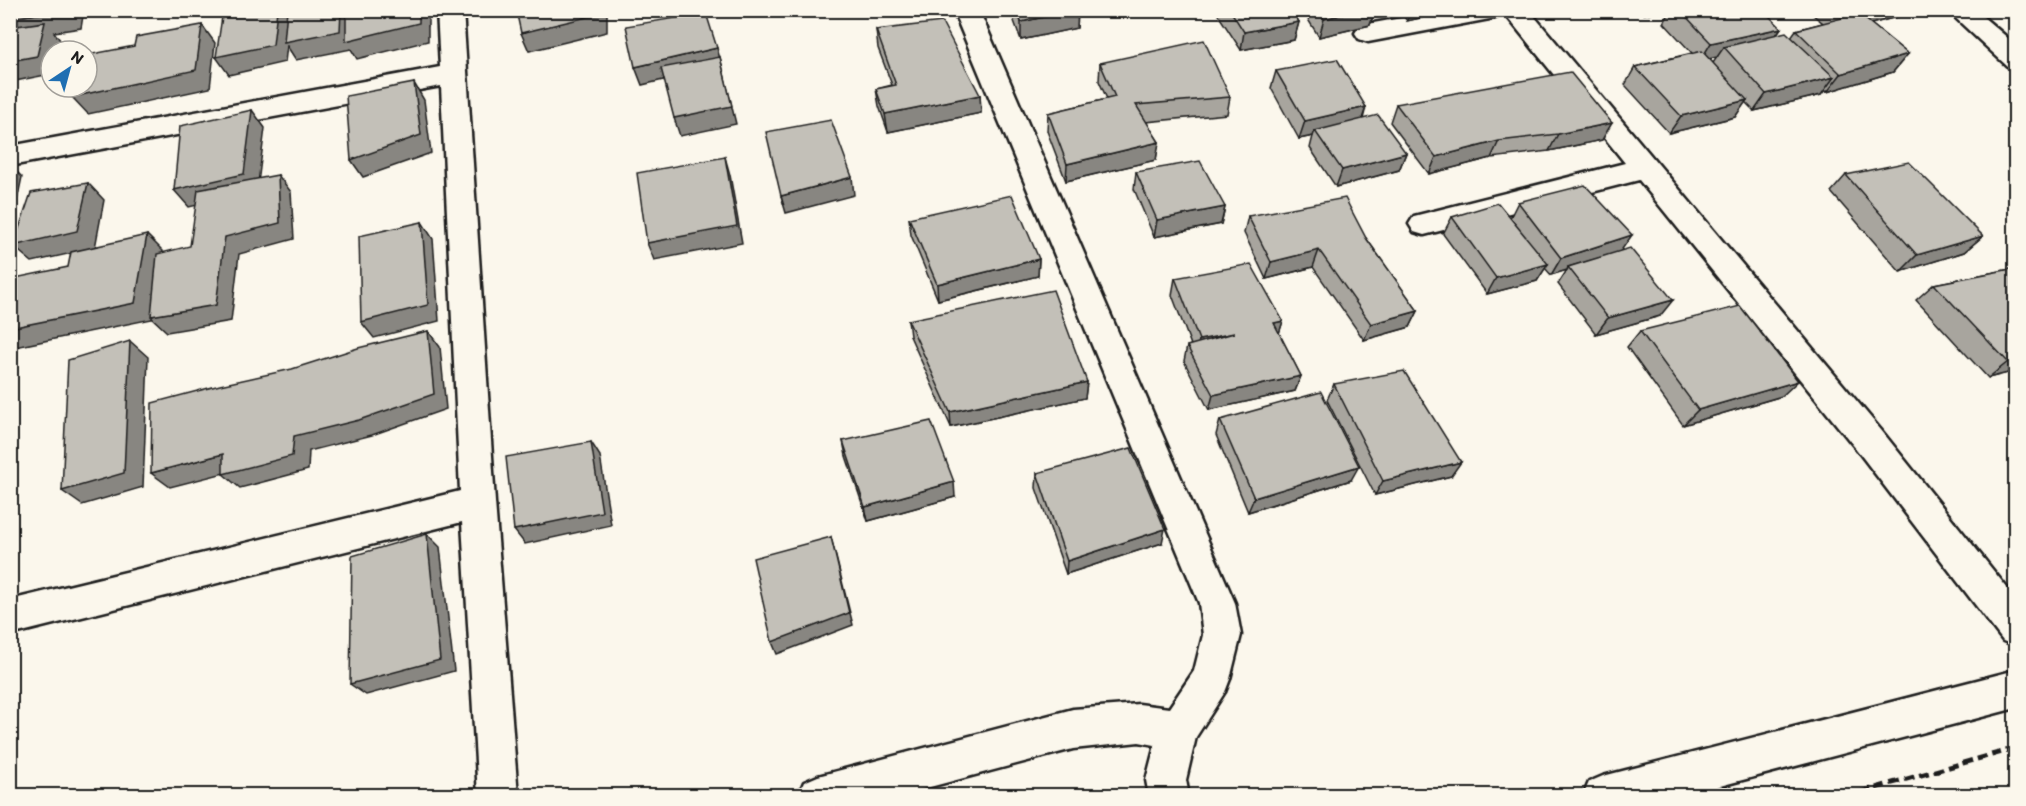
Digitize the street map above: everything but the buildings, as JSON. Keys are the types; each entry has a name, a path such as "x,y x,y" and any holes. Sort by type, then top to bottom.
{"street":[{"path":"450,10 478,502 498,795"},
{"path":"966,10 1217,603 1222,635 1211,679 1178,729 1166,780 1169,795"},
{"path":"1368,33 1495,10"},
{"path":"1515,10 1869,440 2016,629"},
{"path":"1959,10 2016,60"},
{"path":"10,156 454,74"},
{"path":"1424,224 1645,168"},
{"path":"10,618 478,502"},
{"path":"1604,795 2016,689"},
{"path":"818,795 1073,729 1138,723 1178,729"}],"railway":[{"path":"1847,796 2016,748"}]}
